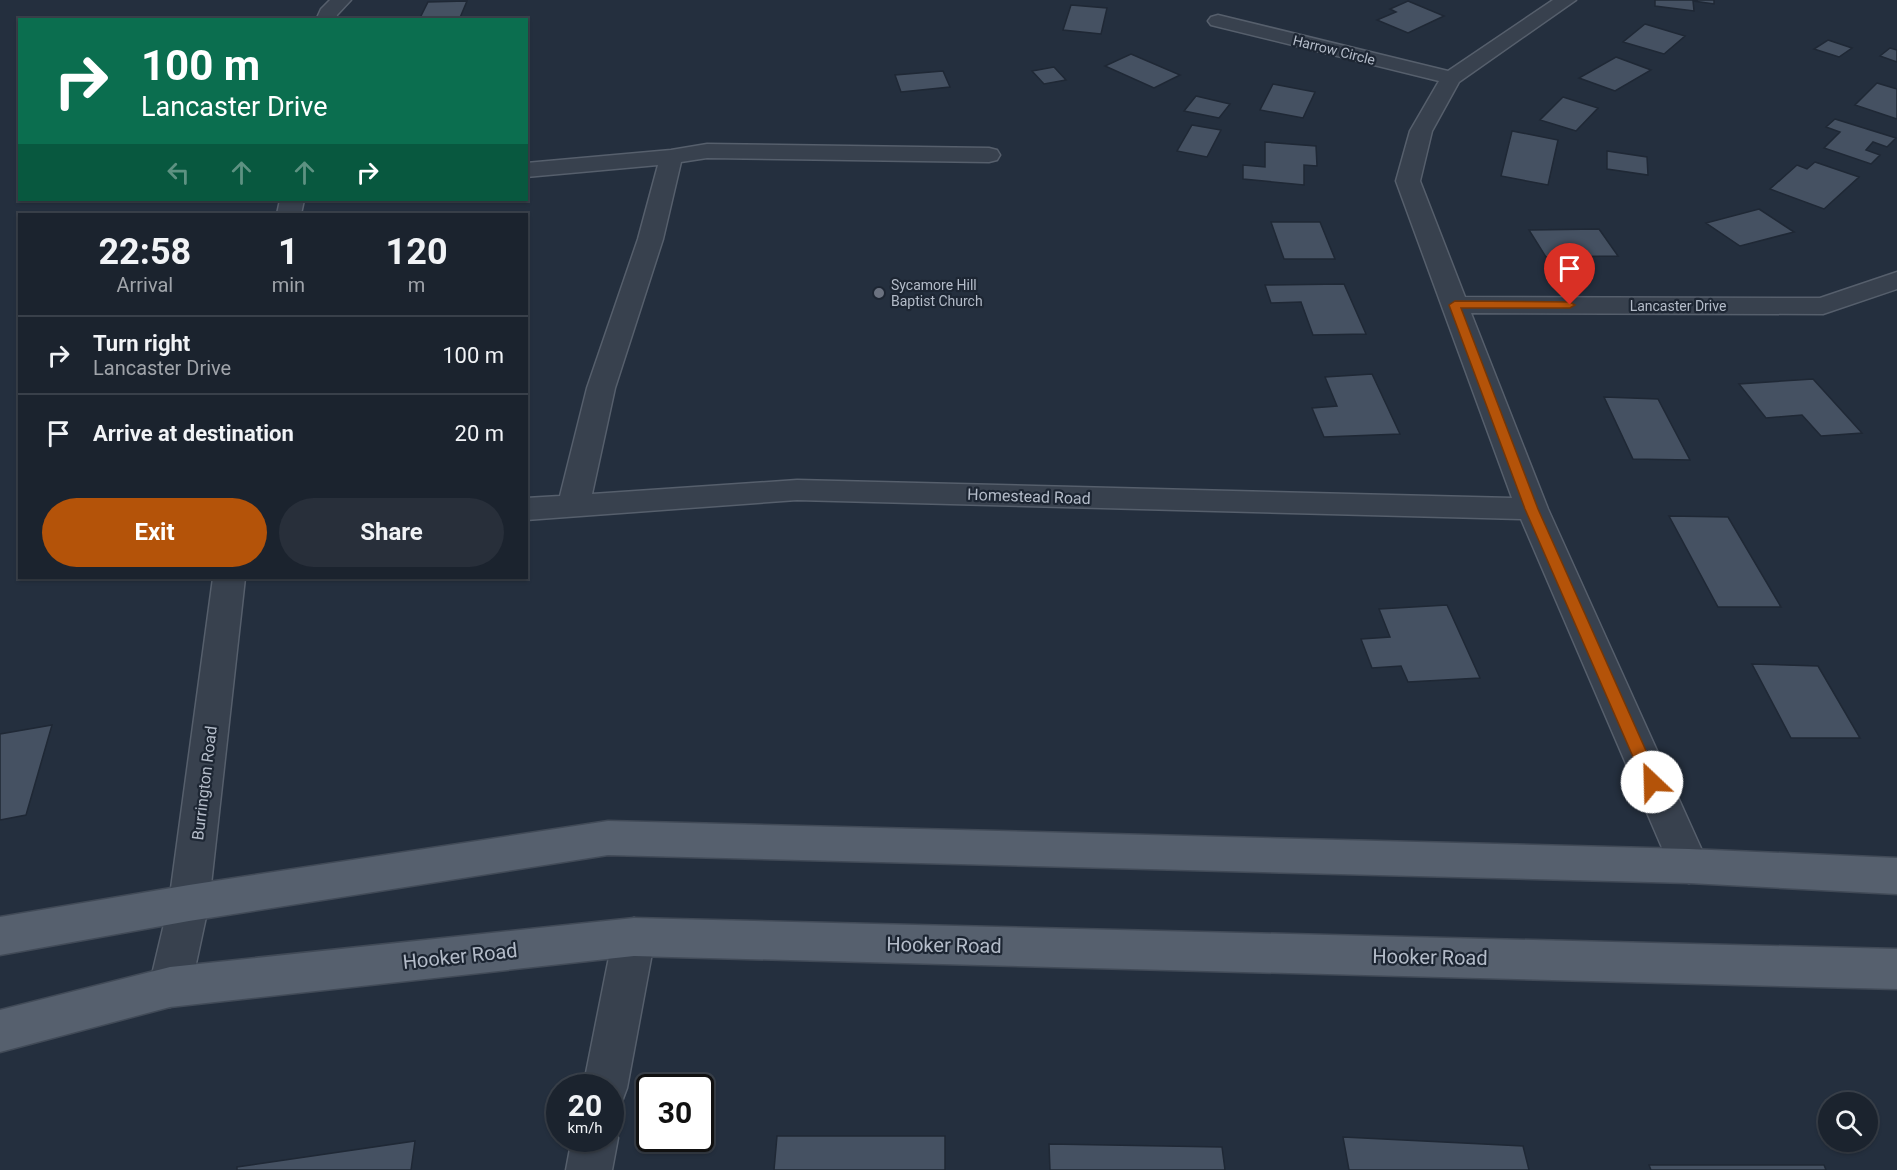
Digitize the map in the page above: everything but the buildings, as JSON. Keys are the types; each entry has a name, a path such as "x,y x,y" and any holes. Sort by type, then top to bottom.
{"main road":[{"path":"0,936 189,903 608,838 1689,866 1897,876"},
{"name":"Hooker Road","path":"0,1031 170,987 634,937 1897,969"}],"street":[{"path":"327,18 328,13 340,0"},
{"path":"1566,0 1451,78 1421,131 1408,182 1532,509 1689,866"},
{"name":"Harrow Circle","path":"1218,21 1451,78"},
{"path":"528,170 671,157 707,151 989,155"},
{"path":"574,505 585,449 606,370 649,248 671,157"},
{"name":"Lancaster Drive","path":"1455,305 1823,306 1897,280"},
{"name":"Homestead Road","path":"528,509 796,490 1532,509"},
{"name":"Burrington Road","path":"170,987 189,903 229,579"},
{"path":"608,1074 634,937"},
{"path":"589,1170 592,1152"}],"place":[{"name":"Sycamore Hill Baptist Church","path":"879,293"}],"route":[{"path":"1570,305 1455,305 1532,509 1652,782"}]}
